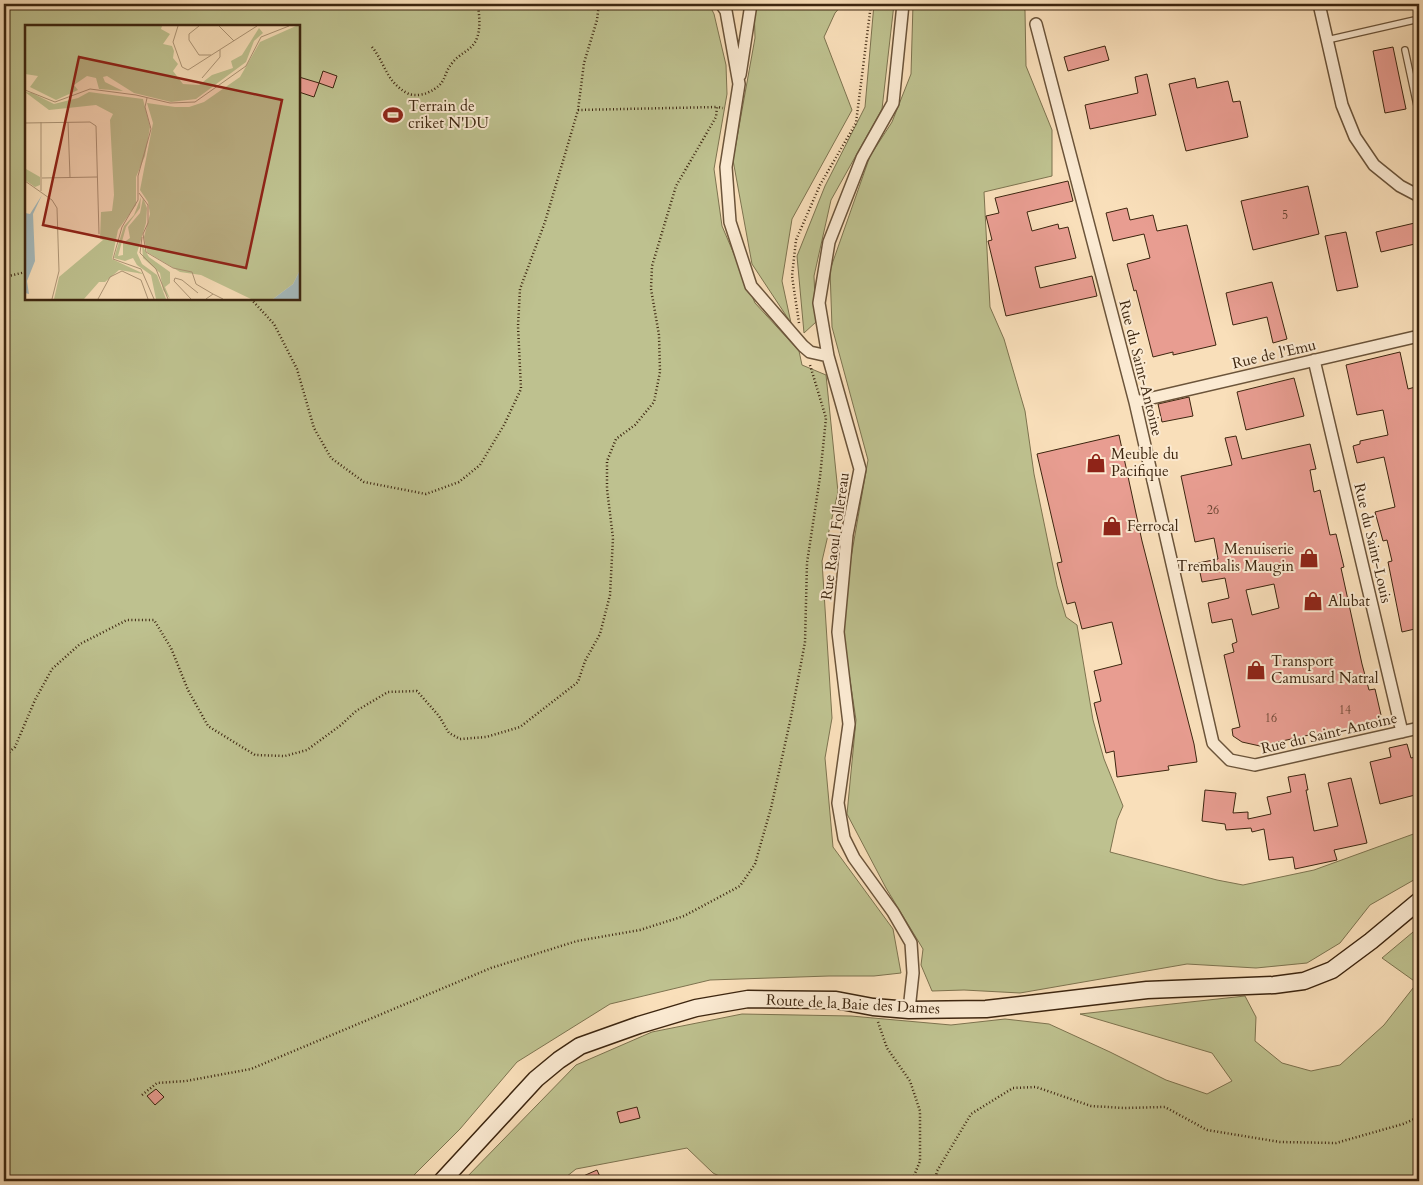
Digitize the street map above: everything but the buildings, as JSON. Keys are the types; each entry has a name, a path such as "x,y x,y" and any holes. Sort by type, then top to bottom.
{"main road":[{"name":"Route de la Baie des Dames","path":"442,1181 536,1079 580,1046 639,1025 696,1008 748,999 836,1000 872,1007 908,1010 986,1009 1147,990 1274,985 1304,980 1332,970 1371,941 1419,901"}],"street":[{"path":"721,4 726,11 739,84"},
{"path":"750,4 726,167 730,222 751,286 810,352 828,356"},
{"name":"Rue Raoul Follereau","path":"903,4 892,103 862,158 829,242 819,303 828,356 860,469 847,535 838,632 849,724 838,803 844,838 854,858 893,912 911,943 913,973 908,1010"},
{"path":"1319,4 1342,105 1355,137 1374,164 1400,186 1418,192"},
{"name":"Rue du Saint-Antoine","path":"1036,24 1134,402 1213,743 1230,760 1255,765 1419,728"},
{"name":"Rue de l'Emu","path":"1134,402 1419,336"},
{"name":"Rue du Saint-Louis","path":"1314,360 1402,732"}],"lane":[{"path":"1327,40 1419,19"},
{"path":"1405,50 1419,115"}],"path":[{"path":"372,47 379,55 383,69 394,84 410,95 423,95 438,88 453,62 470,49 477,38 480,23 478,4"},
{"path":"252,300 274,324 297,369 314,428 331,458 364,482 426,494 459,482 480,465 504,425 521,389 518,326 520,289 545,222 578,110 584,63 597,20 599,4"},
{"path":"142,1094 157,1083 186,1081 251,1069 491,968 577,941 640,930 684,916 740,886 755,864 771,808 791,717 804,642 807,563 820,478 826,418 816,380 804,346 792,276 796,240 820,185 856,123 871,4"},
{"path":"578,110 717,107 735,110"},
{"path":"4,758 15,746 34,700 52,669 80,644 127,620 154,620 171,648 188,690 208,726 255,755 285,756 307,750 341,725 356,710 388,692 417,691 439,716 449,733 460,739 486,737 520,727 578,682 585,661 600,634 610,595 613,538 607,489 607,461 616,439 636,425 654,402 660,372 659,335 651,289 652,266 676,186 716,117 717,107"},
{"path":"4,277 25,272"},
{"path":"872,1007 887,1048 910,1081 920,1111 920,1161 912,1181"},
{"path":"935,1181 937,1171 971,1114 1013,1088 1036,1087 1091,1106 1124,1108 1165,1107 1207,1130 1280,1142 1336,1143 1403,1124 1419,1117"},
{"path":"1410,1181 1419,1172"}],"green space":[{"path":"4,4 709,4 714,14 726,65 727,94 714,169 722,226 755,303 799,351 802,365 826,375 838,492 822,561 832,718 825,758 833,847 893,929 901,973 874,976 710,980 610,1004 517,1062 460,1129 408,1181 4,1181"},
{"path":"754,4 843,4 835,13 824,37 852,110 792,219 782,281 791,323 752,264 733,160 755,38"},
{"path":"874,4 894,4 882,109 831,200 814,276 816,322 804,333 797,256 825,186 865,107"},
{"path":"913,4 1024,4 1026,66 1052,130 1052,176 984,192 990,307 1004,339 1025,411 1034,474 1057,586 1066,617 1077,625 1093,720 1104,759 1123,806 1117,820 1110,852 1243,885 1314,870 1419,832 1419,877 1370,905 1340,943 1307,963 1256,968 1187,964 1020,993 964,990 932,991 921,965 923,949 886,888 847,814 856,720 840,613 868,460 832,327 830,270 870,156 892,122 911,74"},
{"path":"1419,927 1419,1181 729,1181 713,1173 687,1148 576,1169 561,1181 463,1181 576,1065 652,1032 742,1014 851,1016 951,1025 1005,1019 1049,1024 1166,1080 1207,1094 1232,1081 1212,1053 1080,1014 1245,996 1256,1017 1255,1041 1282,1063 1311,1071 1340,1065 1384,1025 1417,983 1382,958"}],"place":[{"name":"Terrain de criket N'DU","path":"393,115"},
{"name":"Meuble du Pacifique","path":"1096,463"},
{"name":"Ferrocal","path":"1112,526"},
{"name":"Menuiserie Trembalis Maugin","path":"1309,558"},
{"name":"Alubat","path":"1313,601"},
{"name":"Transport Camusard Natral","path":"1256,670"}]}
